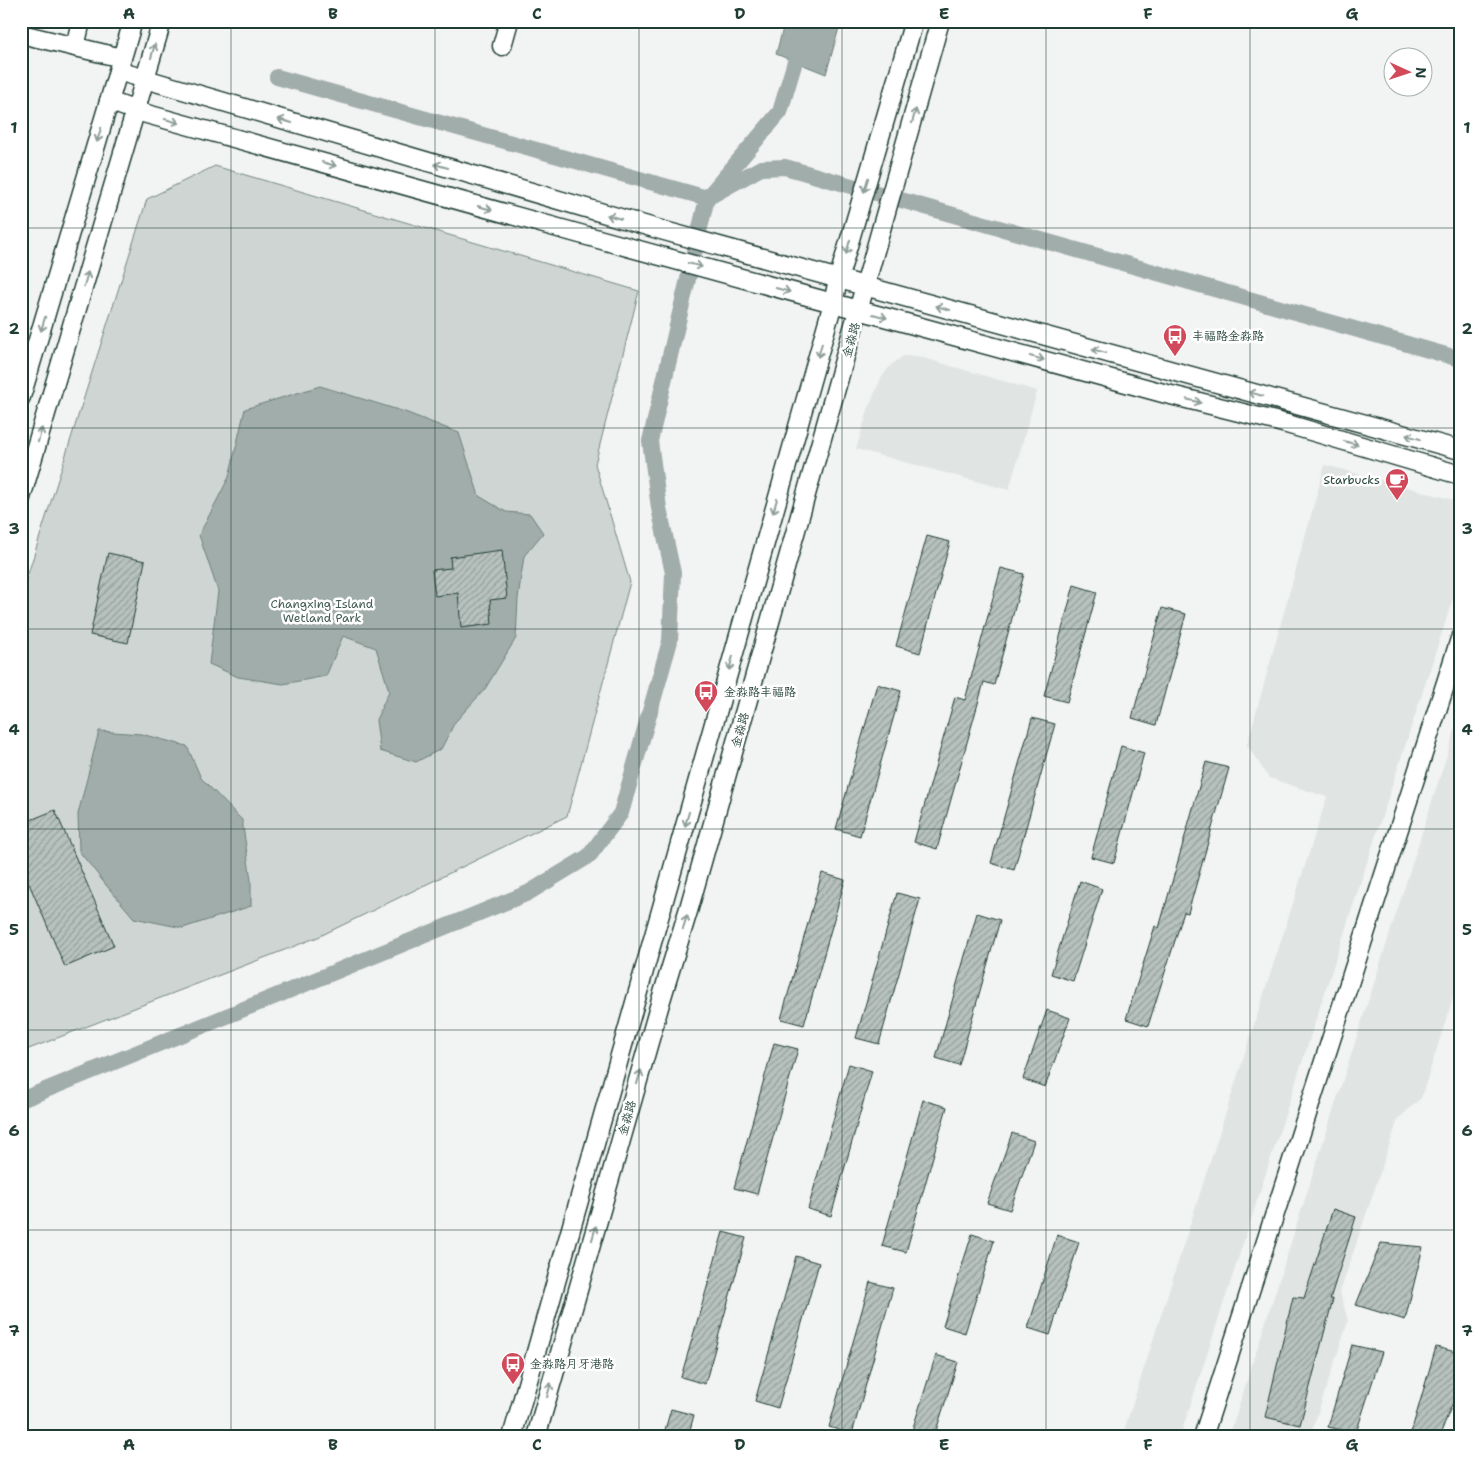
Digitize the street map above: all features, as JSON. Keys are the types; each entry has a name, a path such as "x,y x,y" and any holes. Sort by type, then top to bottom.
{"street":[{"path":"75,47 81,21"},
{"path":"21,397 133,21"},
{"path":"21,498 162,21"},
{"path":"502,46 509,21"},
{"name":"金淼路","path":"512,1437 838,280 914,21"},
{"name":"金淼路","path":"536,1437 563,1338 695,889 860,310 940,21"},
{"path":"21,34 75,47 120,65 145,80 744,254 1460,450"},
{"path":"109,101 136,111 736,277 1163,393 1287,424 1460,475"},
{"path":"1203,1437 1460,638"}],"shaded area":[{"path":"785,21 841,21 826,74 776,54"},
{"path":"903,356 920,357 1037,391 1009,490 856,449 869,407 881,378 891,365"},
{"path":"320,386 405,412 459,433 479,496 506,512 530,514 543,533 524,556 518,598 516,638 485,689 455,722 441,749 416,762 380,751 376,720 389,691 376,648 343,636 326,676 283,684 238,677 209,664 218,591 199,535 229,477 245,409"},
{"path":"1325,465 1457,501 1460,504 1460,577 1180,1437 1122,1437 1327,797 1269,778 1247,745"},
{"path":"1460,714 1460,976 1421,1098 1398,1119 1340,1292 1348,1321 1310,1437 1229,1437"},
{"path":"99,731 141,734 187,746 201,778 242,820 251,880 251,906 183,928 134,918 79,851 78,814"}],"green space":[{"name":"Changxing Island Wetland Park","path":"215,166 639,291 595,464 630,582 567,816 318,937 21,1052 21,596 147,199"}],"building":[{"path":"927,536 950,542 920,653 896,646"},
{"path":"502,550 507,598 490,600 492,624 461,628 458,593 435,596 432,570 451,568 450,557"},
{"path":"108,553 145,561 128,643 90,635"},
{"path":"1001,568 1024,574 994,685 984,682 937,849 914,842 955,697 965,700"},
{"path":"1074,585 1097,592 1067,702 1044,696"},
{"path":"1162,608 1186,614 1156,725 1132,718"},
{"path":"877,684 901,691 860,836 836,829"},
{"path":"1032,718 1055,724 1014,870 991,863"},
{"path":"1121,746 1144,753 1114,863 1091,857"},
{"path":"1206,762 1229,768 1188,913 1184,912 1148,1026 1126,1019 1155,926 1159,928"},
{"path":"55,810 114,946 65,967 21,865 21,824"},
{"path":"822,873 845,880 804,1025 781,1019"},
{"path":"1080,881 1102,889 1073,981 1051,974"},
{"path":"897,893 920,899 879,1044 856,1038"},
{"path":"977,913 1000,920 959,1065 936,1058"},
{"path":"1047,1010 1070,1018 1045,1087 1023,1079"},
{"path":"774,1043 798,1049 757,1194 734,1188"},
{"path":"849,1064 872,1071 831,1216 808,1209"},
{"path":"923,1100 947,1107 906,1252 882,1246"},
{"path":"1012,1133 1034,1141 1010,1210 987,1203"},
{"path":"1333,1209 1356,1217 1330,1299 1333,1299 1300,1425 1265,1417 1293,1297 1304,1298"},
{"path":"723,1232 746,1238 705,1384 681,1377"},
{"path":"972,1234 994,1241 965,1333 943,1326"},
{"path":"1057,1235 1079,1242 1050,1335 1028,1328"},
{"path":"1381,1243 1423,1247 1405,1320 1356,1305"},
{"path":"796,1256 819,1263 778,1408 755,1401"},
{"path":"870,1282 893,1288 852,1434 829,1427"},
{"path":"1352,1345 1382,1352 1356,1433 1328,1427"},
{"path":"1436,1347 1460,1353 1460,1385 1439,1437 1410,1436"},
{"path":"936,1355 958,1362 934,1437 910,1437"},
{"path":"671,1409 694,1415 688,1437 663,1437"}],"waterway":[{"path":"21,1100 528,893 589,856 621,813 670,641 673,573 659,508 650,441 707,198 780,112 807,21"},
{"path":"277,77 707,198 761,168 785,167 1460,359"}],"place":[{"name":"丰福路金淼路","path":"1175,357"},
{"name":"Starbucks","path":"1397,501"},
{"name":"金淼路丰福路","path":"706,713"},
{"name":"金淼路月牙港路","path":"513,1385"}]}
